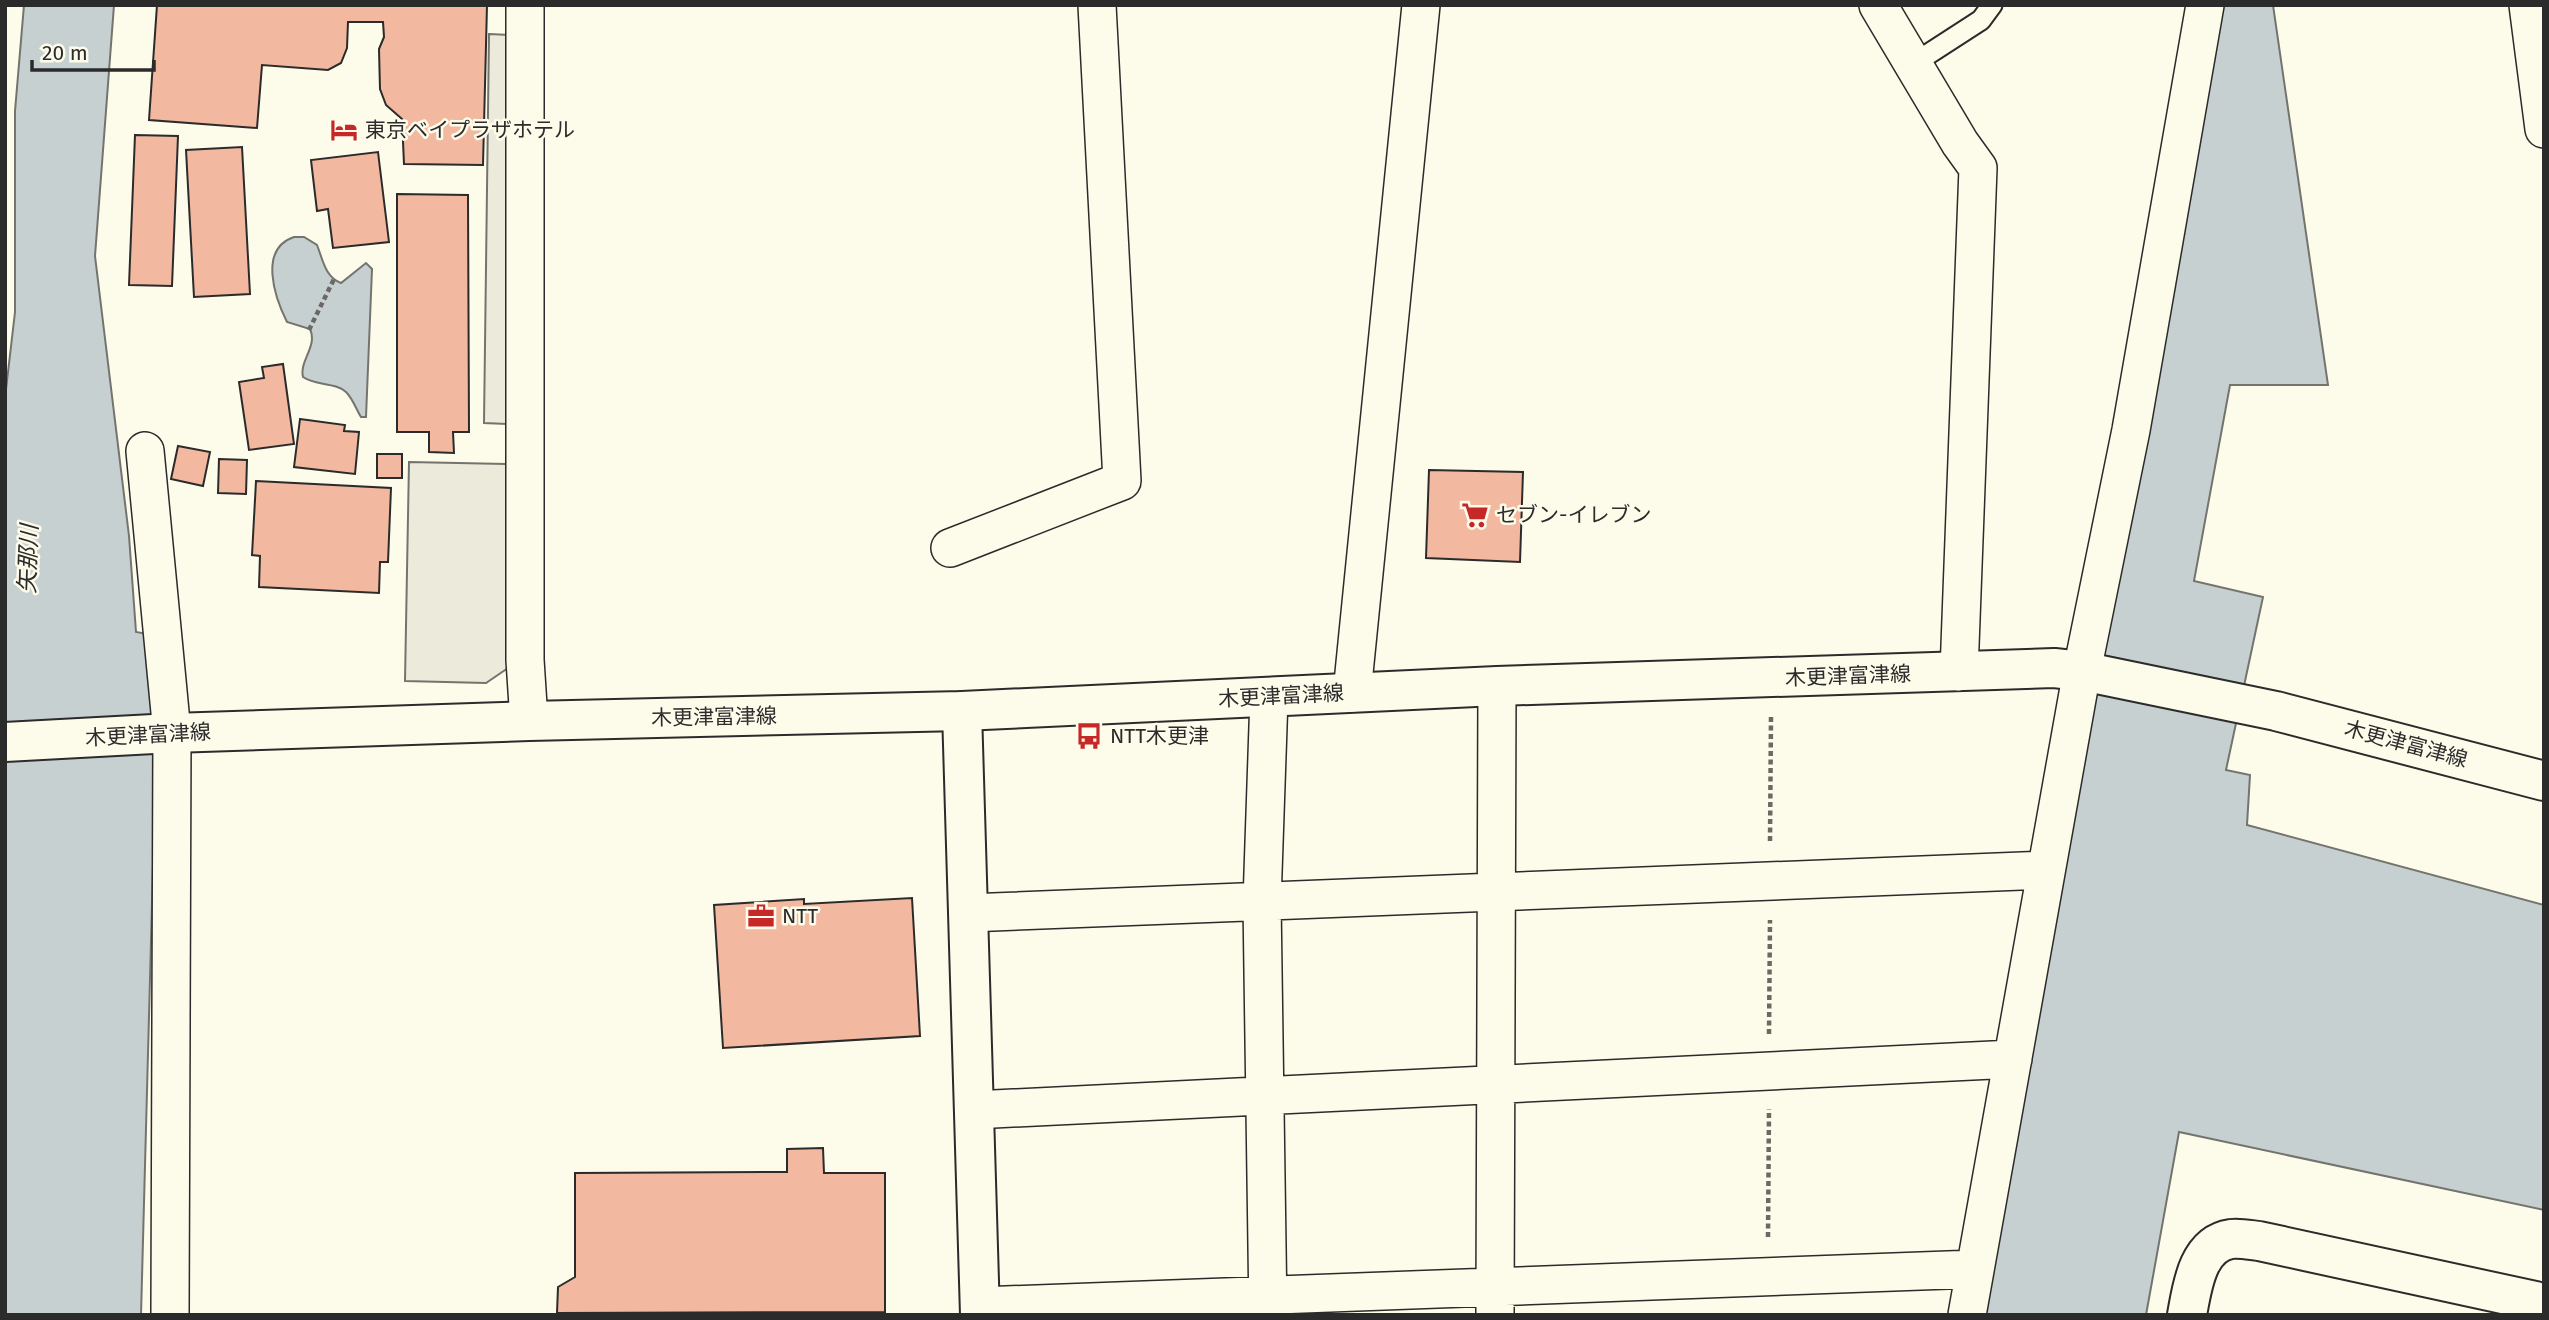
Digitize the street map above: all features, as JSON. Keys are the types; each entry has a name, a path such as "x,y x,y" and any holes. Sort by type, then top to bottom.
{"main road":[{"name":"木更津富津線","path":"5,742 172,733 529,721 962,711 1497,686 2054,668 2082,671 2276,711 2544,781"},
{"path":"962,711 981,1310"},
{"path":"2187,1315 2194,1276 2208,1251 2229,1239 2259,1241 2544,1303"}],"street":[{"path":"525,5 525,660 529,721"},
{"path":"950,548 1122,481 1097,5"},
{"path":"1352,693 1421,5"},
{"path":"1878,5 1959,143 1979,168 1959,672"},
{"path":"1967,1315 2082,671 2131,430 2205,5"},
{"path":"2528,5 2544,129"},
{"path":"145,451 172,733 170,1315"},
{"path":"1495,1301 1497,686"},
{"path":"1268,1305 1262,902 1269,697"},
{"path":"968,913 2046,870"},
{"path":"974,1110 2013,1059"},
{"path":"981,1310 1495,1301 1767,1276 1975,1269"}],"lane":[{"path":"1913,64 1981,20 1992,5"}],"path":[{"path":"309,330 335,277"},
{"path":"1767,1276 1772,678"}],"shaded area":[{"path":"489,34 511,35 507,424 484,423"},
{"path":"409,462 506,464 508,668 486,683 405,681"}],"water":[{"name":"矢那川","path":"24,5 114,5 95,256 129,536 136,632 148,634 154,678 155,792 141,1315 5,1315 5,398 15,312 15,111"},
{"path":"2222,5 2273,5 2328,385 2230,385 2194,581 2263,597 2226,770 2250,775 2247,825 2544,905 2544,1210 2179,1132 2146,1315 1984,1315 2086,739"},
{"path":"294,237 304,237 317,245 331,277 341,283 366,263 372,269 366,417 361,417 351,398 342,389 303,377 302,371 312,335 310,329 287,322 272,275 276,252 283,243"}],"building":[{"path":"157,5 487,5 483,165 404,164 402,119 386,105 380,89 379,49 384,37 383,22 348,22 347,48 341,63 328,70 262,65 257,128 149,120"},
{"path":"135,135 178,136 172,286 129,285"},
{"path":"242,147 250,294 194,297 186,150"},
{"path":"378,152 389,242 333,248 328,209 317,211 311,160"},
{"path":"397,194 468,195 469,432 453,432 454,453 429,452 429,432 397,432"},
{"path":"283,364 294,444 249,450 239,382 264,378 262,367"},
{"path":"300,419 345,425 344,431 359,432 355,474 294,467"},
{"path":"178,446 210,452 203,486 171,479"},
{"path":"377,454 402,454 402,478 377,478"},
{"path":"219,459 247,460 246,494 218,493"},
{"name":"セブン-イレブン","path":"1429,470 1523,472 1520,562 1426,558"},
{"path":"256,481 391,488 388,562 380,562 379,593 259,587 260,556 252,555"},
{"path":"912,898 920,1036 723,1048 714,905 804,899 804,904"},
{"path":"823,1148 824,1173 885,1173 885,1312 557,1313 558,1287 575,1277 575,1173 787,1172 787,1149"}],"place":[{"name":"東京ベイプラザホテル","path":"344,130"},
{"name":"セブン-イレブン","path":"1475,515"},
{"name":"NTT木更津","path":"1089,736"},
{"name":"NTT","path":"761,916"}]}
